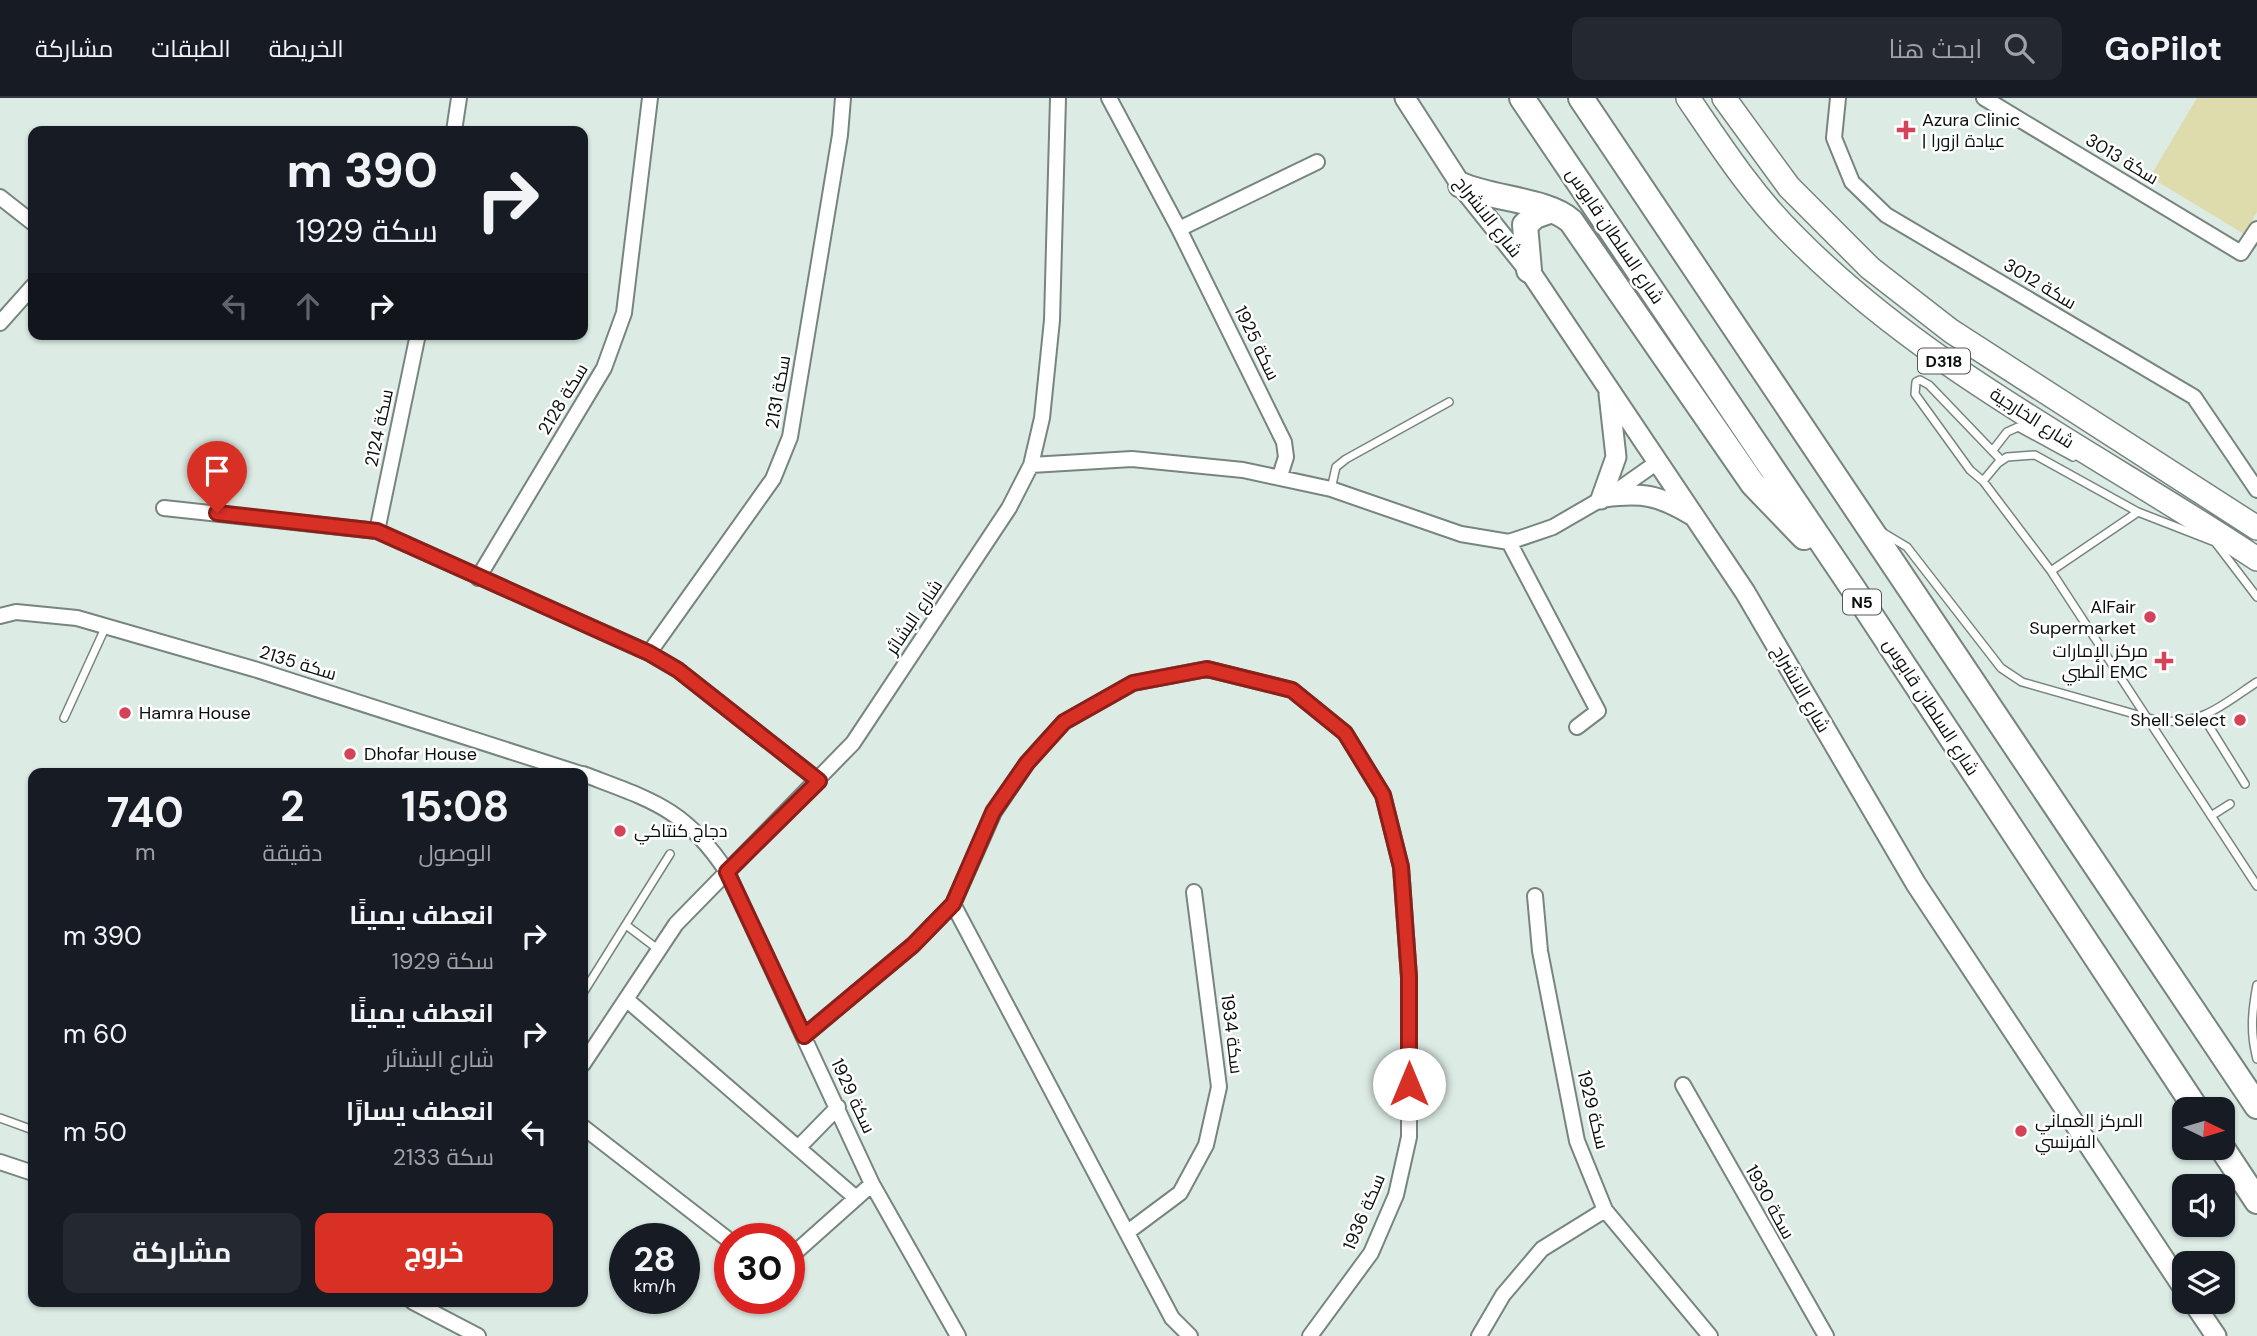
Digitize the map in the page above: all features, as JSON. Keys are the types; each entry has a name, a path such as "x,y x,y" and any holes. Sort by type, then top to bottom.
{"highway":[{"name":"شارع السلطان قابوس","path":"1522,98 1852,587 2187,1097"},
{"name":"N5","path":"1581,98 2257,1106"},
{"path":"1461,185 1493,197 1552,210 1571,221 1753,484 1852,587"},
{"path":"1529,270 1525,225 1535,216 1552,210"},
{"path":"2230,1160 2257,1201"}],"main road":[{"name":"شارع الخارجية","path":"1688,98 1764,202 1793,236 1847,286 1935,355 2257,559"},
{"name":"شارع الخارجية","path":"1724,98 1789,187 1870,268 1930,316 2049,397 2257,528"}],"street":[{"path":"455,126 459,98"},
{"name":"سكة 2128","path":"478,578 604,368 624,313 650,98"},
{"name":"سكة 2131","path":"649,653 773,479 790,438 843,98"},
{"name":"شارع البشائر","path":"588,1056 676,924 819,781 853,743 1009,508 1031,465 1042,418 1052,320 1058,98"},
{"name":"سكة 1925","path":"1109,98 1179,229 1284,442 1286,457 1280,476"},
{"name":"شارع الانشراح","path":"1405,98 1461,185 1529,270 1745,592 1916,884 2172,1271"},
{"path":"1734,98 1754,142"},
{"name":"سكة 3012","path":"1838,98 1834,138 1852,182 1886,215 2194,397 2257,490"},
{"name":"سكة 3013","path":"1984,98 2241,253 2257,229"},
{"path":"1179,229 1317,162"},
{"path":"0,197 28,219"},
{"path":"0,323 28,292"},
{"name":"سكة 2124","path":"377,531 417,340"},
{"path":"1602,498 1616,457 1607,386"},
{"path":"1031,465 1132,459 1280,476 1331,489 1461,534 1509,542 1553,527 1659,461"},
{"path":"1602,498 1638,493 1648,495 1695,517"},
{"path":"164,508 377,531 649,653 678,670 819,781"},
{"path":"1509,542 1598,711 1577,727"},
{"name":"سكة 2135","path":"0,616 16,612 77,618 563,768"},
{"name":"سكة 1936","path":"804,1036 913,945 953,904 993,812 1027,763 1064,722 1133,683 1207,669 1292,690 1345,733 1383,795 1401,867 1409,977 1409,1137 1396,1195 1371,1253 1310,1336"},
{"name":"سكة 2135","path":"588,776 672,810 708,843 727,872"},
{"name":"سكة 1929","path":"727,872 872,1184 957,1336"},
{"name":"سكة 1934","path":"1129,1231 1180,1194 1206,1145 1219,1087 1194,892"},
{"name":"سكة 1929","path":"1535,896 1540,951 1577,1141 1605,1210 1710,1336"},
{"path":"953,904 1129,1231 1172,1318 1190,1336"},
{"path":"626,999 856,1198"},
{"name":"سكة 1930","path":"1683,1085 1826,1336"},
{"path":"799,1147 838,1107"},
{"path":"588,1131 714,1229"},
{"path":"0,1163 28,1171"},
{"path":"805,1244 872,1184"},
{"path":"1479,1336 1503,1295 1542,1250 1605,1210"},
{"path":"423,1307 478,1336"},
{"path":"2201,1314 2216,1336"}],"lane":[{"path":"2001,460 1929,385 1920,380 1916,382 1916,394 1970,470 1983,481 2051,571 2257,886"},
{"path":"1331,489 1336,467 1346,459 1449,402"},
{"path":"1993,450 2007,432 2018,427 2083,463"},
{"path":"1983,481 2001,460 2007,457 2035,456 2138,512 2215,542 2257,597"},
{"path":"2095,469 2127,485 2152,491"},
{"path":"2051,571 2138,512"},
{"path":"1867,523 1907,547 2001,668 2022,682 2144,717 2174,722 2204,718 2257,682"},
{"path":"64,718 106,626"},
{"path":"2204,718 2245,784"},
{"path":"2211,816 2230,804"},
{"path":"588,985 670,854"},
{"path":"626,925 659,950"},
{"path":"2257,985 2251,1013 2252,1041 2257,1059"},
{"path":"0,1118 28,1128"}],"shaded area":[{"path":"2197,98 2257,98 2257,212 2244,234 2150,177"}],"place":[{"name":"Azura Clinic | عيادة ازورا","path":"1906,130"},
{"name":"AlFair Supermarket","path":"2150,617"},
{"name":"مركز الإمارات الطبي EMC","path":"2164,661"},
{"name":"Hamra House","path":"125,713"},
{"name":"Shell Select","path":"2240,720"},
{"name":"Dhofar House","path":"350,754"},
{"name":"دجاج كنتاكي","path":"620,831"},
{"name":"المركز العماني الفرنسي","path":"2021,1131"}],"route":[{"path":"217,513 377,531 649,653 678,670 819,781 727,872 804,1036 913,945 953,904 993,812 1027,763 1064,722 1133,683 1207,669 1292,690 1345,733 1383,795 1401,867 1409,977 1409,1084"}]}
